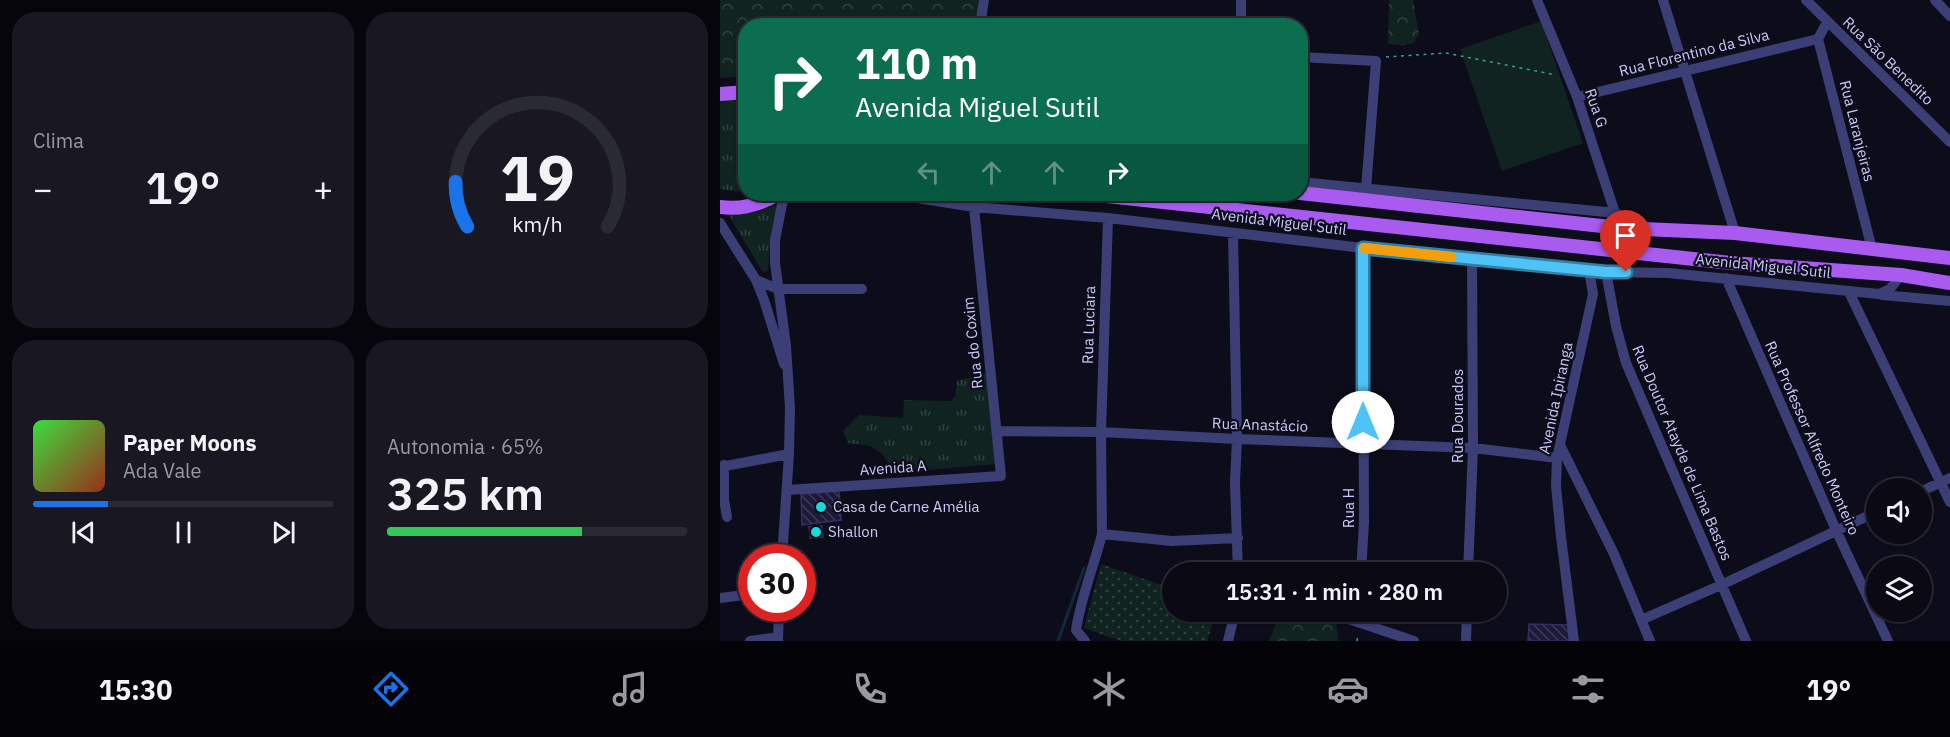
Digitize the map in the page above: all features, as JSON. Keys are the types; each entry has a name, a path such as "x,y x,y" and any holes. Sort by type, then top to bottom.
{"main road":[{"path":"720,94 738,93"},
{"name":"Avenida Miguel Sutil","path":"1308,194 1620,228 1735,233 1950,258"},
{"path":"720,207 740,207 763,201"},
{"name":"Avenida Miguel Sutil","path":"1153,201 1731,263 1901,275 1950,283"}],"street":[{"path":"981,18 984,0"},
{"path":"1241,0 1241,18"},
{"name":"Rua G","path":"1537,0 1577,98 1620,228"},
{"path":"1663,0 1735,233"},
{"name":"Rua São Benedito","path":"1806,0 1950,142"},
{"path":"1935,0 1950,16"},
{"path":"1818,39 1827,22"},
{"name":"Rua Florentino da Silva","path":"1577,98 1818,39"},
{"name":"Rua Laranjeiras","path":"1818,39 1872,249"},
{"path":"1308,57 1376,61 1366,189"},
{"path":"1308,183 1616,213"},
{"path":"783,201 775,262 786,346 790,408 783,544"},
{"name":"Avenida Miguel Sutil","path":"937,201 975,207 1108,219 1472,259 1606,272 1668,273 1726,278 1950,301"},
{"name":"Rua do Coxim","path":"975,207 1001,476"},
{"name":"Rua Luciara","path":"1086,641 1076,630 1080,606 1093,571 1102,534 1101,432 1108,219"},
{"path":"720,223 756,280 788,377"},
{"path":"1233,234 1238,562"},
{"name":"Rua H","path":"1362,562 1364,522 1363,248"},
{"name":"Rua Dourados","path":"1468,562 1473,448 1472,259"},
{"name":"Avenida Ipiranga","path":"1574,641 1556,486 1557,458 1593,294 1589,270"},
{"name":"Rua Doutor Atayde de Lima Bastos","path":"1606,272 1616,326 1626,363 1746,641"},
{"path":"1879,294 1890,289 1901,275"},
{"name":"Rua Professor Alfredo Monteiro","path":"1726,278 1836,530 1888,641"},
{"path":"756,280 778,289 862,289"},
{"path":"1848,292 1946,480 1950,502"},
{"name":"Rua Anastácio","path":"997,431 1101,432 1237,440 1473,448 1557,458"},
{"path":"1560,445 1614,554 1650,641"},
{"path":"726,517 722,500 721,467 789,454"},
{"name":"Avenida A","path":"787,490 1001,476"},
{"path":"1932,486 1946,480"},
{"path":"1641,620 1866,516"},
{"path":"1102,534 1172,541 1238,538"},
{"path":"720,598 738,596"},
{"path":"750,641 778,639 779,622"},
{"path":"1228,641 1233,622"},
{"path":"1370,622 1414,641"},
{"path":"1466,641 1467,622"}],"path":[{"path":"1376,61 1384,57 1446,53 1569,78"}],"green space":[{"path":"720,0 982,0 979,18 738,18 738,77 720,78"},
{"path":"1389,0 1413,0 1419,34 1414,43 1388,44"},
{"path":"1541,21 1583,143 1502,171 1460,49"},
{"path":"738,98 738,191 720,189 720,100"},
{"path":"777,205 771,232 768,270 765,272 762,271 728,214 757,212"},
{"path":"987,373 997,464 894,473 883,455 871,446 848,443 843,431 859,415 903,418 904,400 950,401 955,397 957,381"},
{"path":"1101,564 1162,585 1162,622 1213,622 1207,641 1121,641 1084,628"},
{"path":"1276,622 1336,622 1338,641 1269,641"}],"building":[{"name":"Casa de Carne Amélia","path":"839,491 841,520 802,525 801,494"},
{"name":"Shallon","path":"822,526 823,537 810,538 809,527"},
{"path":"1529,624 1568,625 1569,641 1528,641"}],"waterway":[{"path":"1058,641 1084,568"}],"slow traffic":[{"path":"1364,248 1451,257"}],"place":[{"name":"Casa de Carne Amélia","path":"821,507"},
{"name":"Shallon","path":"816,532"}],"route":[{"path":"1363,422 1363,248 1606,272 1626,272"}]}
